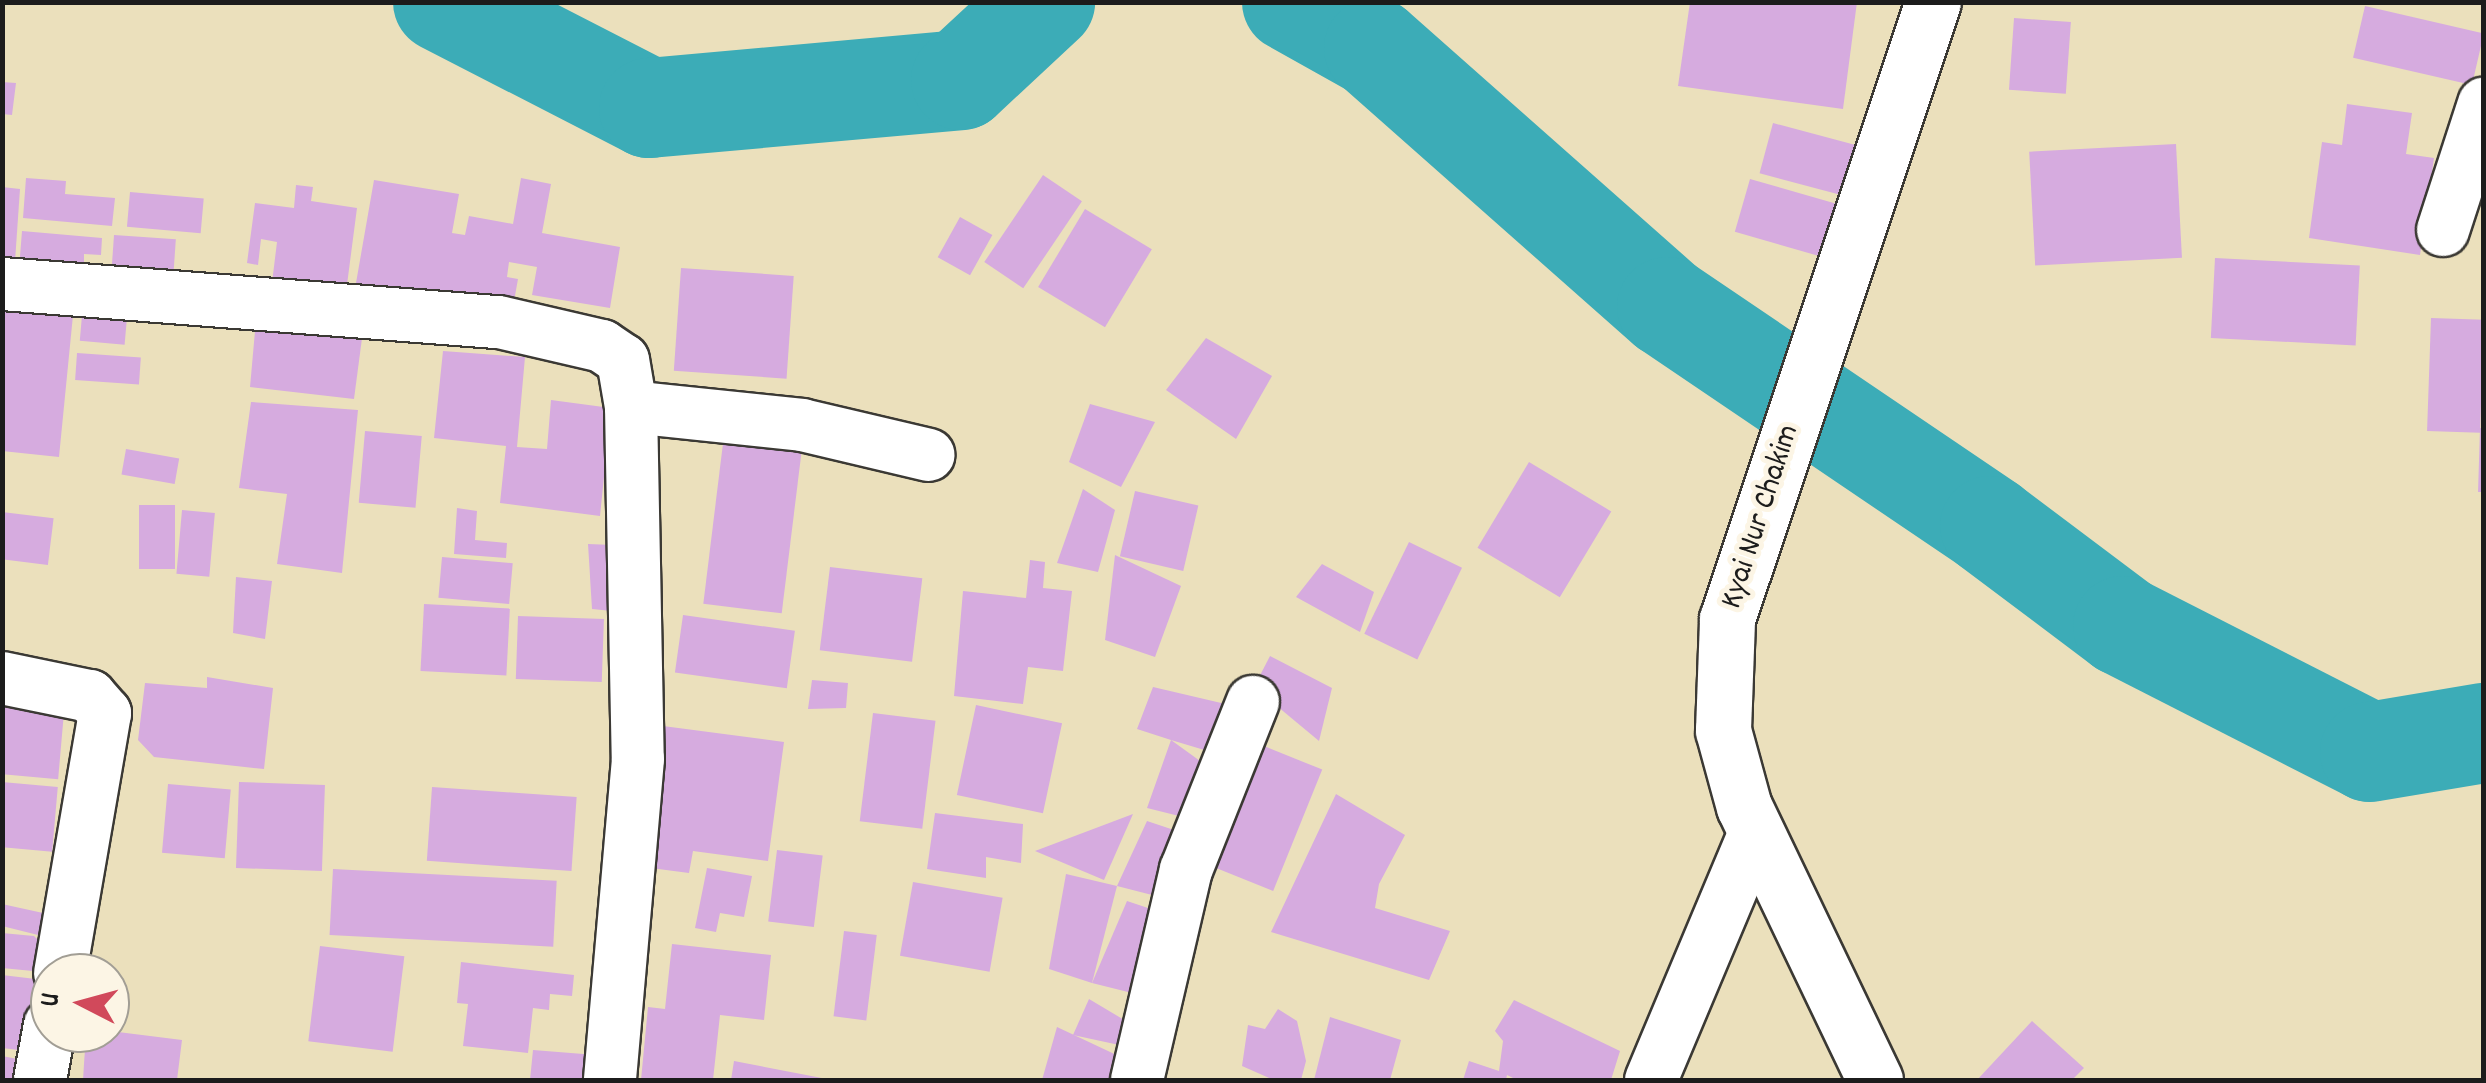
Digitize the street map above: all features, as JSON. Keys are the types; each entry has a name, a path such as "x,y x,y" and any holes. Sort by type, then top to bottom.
{"street":[{"name":"Kyai Nur Chakim","path":"1875,1080 1755,833 1723,730 1727,620 1933,2"},
{"path":"2444,230 2484,104"},
{"path":"2,284 499,322 602,346 624,360 631,407 638,759 610,1080"},
{"path":"631,407 802,425 929,455"},
{"path":"2,678 90,696 105,713 63,953"},
{"path":"1137,1080 1186,870 1253,702"},
{"path":"1651,1080 1755,833"},
{"path":"40,1080 45,1053"}],"building":[{"path":"1690,2 1857,2 1843,109 1678,86"},
{"path":"2365,6 2484,33 2472,85 2353,58"},
{"path":"2014,18 2071,22 2066,94 2009,90"},
{"path":"2,82 16,83 12,115 2,114"},
{"path":"2347,104 2412,113 2406,154 2434,158 2420,255 2309,238 2322,142 2342,145"},
{"path":"1773,123 1868,148 1854,199 1760,173"},
{"path":"2176,144 2182,258 2035,266 2029,152"},
{"path":"1043,175 1082,201 1023,288 984,262"},
{"path":"26,178 66,181 65,194 115,198 112,226 23,218"},
{"path":"521,178 551,184 542,233 620,247 610,308 532,295 537,267 509,262 507,277 518,279 511,318 356,283 374,180 459,194 452,233 465,235 469,216 513,224"},
{"path":"1750,179 1843,206 1828,259 1735,232"},
{"path":"296,185 313,187 311,201 357,208 345,300 271,291 277,242 261,239 258,265 247,263 255,203 294,208"},
{"path":"2,187 20,189 14,276 2,275"},
{"path":"130,192 204,198 201,233 127,227"},
{"path":"1085,209 1152,249 1105,327 1038,287"},
{"path":"960,217 992,235 970,275 938,257"},
{"path":"22,231 102,238 101,255 84,254 84,263 62,261 61,272 19,269"},
{"path":"114,235 176,239 173,285 111,281"},
{"path":"2215,258 2360,266 2356,345 2211,338"},
{"path":"681,268 794,276 787,379 674,371"},
{"path":"2,298 74,305 59,457 2,451"},
{"path":"83,304 128,308 125,345 80,341"},
{"path":"2431,318 2484,320 2480,433 2427,431"},
{"path":"256,320 364,323 354,399 250,387"},
{"path":"1206,338 1272,376 1236,439 1166,390"},
{"path":"443,351 525,357 517,447 547,449 551,400 611,408 600,516 500,503 506,446 434,438"},
{"path":"77,353 141,357 139,384 75,380"},
{"path":"251,402 358,410 342,573 277,564 287,494 239,488"},
{"path":"1090,404 1155,422 1121,487 1069,462"},
{"path":"725,427 803,437 782,613 703,604"},
{"path":"2480,428 2484,428 2484,492 2478,492"},
{"path":"365,431 422,436 416,508 359,503"},
{"path":"126,449 179,458 175,484 121,475"},
{"path":"1529,462 1611,511 1560,597 1477,548"},
{"path":"1083,489 1115,510 1098,572 1057,563"},
{"path":"1135,491 1198,506 1183,571 1120,556"},
{"path":"139,505 175,505 175,569 139,569"},
{"path":"457,508 477,511 475,540 507,543 506,558 454,554"},
{"path":"182,510 215,513 209,577 176,574"},
{"path":"2,512 54,518 48,565 2,559"},
{"path":"1409,542 1462,568 1417,660 1364,634"},
{"path":"588,544 613,545 612,611 592,609"},
{"path":"1115,555 1181,586 1155,657 1105,640"},
{"path":"442,557 513,563 509,604 438,598"},
{"path":"1030,560 1045,562 1043,588 1072,591 1063,671 1028,667 1023,704 954,696 963,591 1026,598"},
{"path":"1322,564 1374,592 1360,632 1296,597"},
{"path":"830,567 922,578 912,662 820,650"},
{"path":"236,577 272,581 265,639 233,633"},
{"path":"424,604 510,609 506,675 420,671"},
{"path":"683,615 795,631 787,688 675,672"},
{"path":"518,616 604,619 602,682 516,679"},
{"path":"1270,656 1332,688 1319,741 1254,687"},
{"path":"207,677 273,688 264,769 154,757 138,740 145,683 207,688"},
{"path":"812,680 848,683 846,708 808,709"},
{"path":"1153,687 1234,706 1211,752 1137,729"},
{"path":"2,698 65,703 58,779 2,774"},
{"path":"976,705 1062,723 1043,813 957,795"},
{"path":"873,713 936,721 922,829 860,821"},
{"path":"663,726 784,742 768,861 693,851 689,873 643,867"},
{"path":"1171,740 1207,766 1195,820 1147,808"},
{"path":"1249,740 1322,770 1273,891 1200,861"},
{"path":"2,782 58,787 52,852 2,847"},
{"path":"239,782 325,785 322,871 236,868"},
{"path":"168,784 231,789 225,858 162,853"},
{"path":"432,787 577,797 571,871 427,861"},
{"path":"1336,794 1405,835 1379,884 1375,908 1450,931 1429,980 1271,932"},
{"path":"935,813 1023,824 1021,863 986,857 986,878 927,869"},
{"path":"1133,814 1104,880 1035,851"},
{"path":"1147,821 1183,833 1156,896 1117,886"},
{"path":"777,850 823,856 814,927 768,921"},
{"path":"707,868 752,876 744,917 720,913 716,932 695,928"},
{"path":"333,869 557,881 553,947 330,935"},
{"path":"1066,874 1117,886 1092,983 1049,969"},
{"path":"913,882 1003,898 990,972 900,956"},
{"path":"47,892 70,896 46,937 2,926 2,904 43,913"},
{"path":"1127,901 1160,912 1144,996 1092,983"},
{"path":"844,931 877,935 866,1020 834,1016"},
{"path":"2,933 34,936 46,948 45,953 30,953 30,971 2,968"},
{"path":"672,944 771,955 764,1020 720,1015 713,1080 641,1080 648,1007 665,1009"},
{"path":"320,946 404,956 393,1052 308,1041"},
{"path":"461,962 574,975 572,996 550,994 549,1010 533,1008 528,1053 463,1046 468,1004 457,1003"},
{"path":"2,975 30,978 30,1051 2,1048"},
{"path":"1089,999 1136,1027 1133,1048 1073,1035"},
{"path":"1514,1000 1620,1051 1611,1080 1517,1080 1507,1075 1506,1080 1463,1080 1469,1061 1499,1071 1503,1041 1495,1031"},
{"path":"1278,1009 1297,1021 1306,1061 1301,1080 1274,1080 1242,1066 1248,1025 1265,1029"},
{"path":"1330,1017 1401,1040 1390,1080 1314,1080"},
{"path":"2032,1021 2084,1068 2072,1080 1977,1080"},
{"path":"1057,1027 1125,1059 1123,1080 1042,1080"},
{"path":"130,1034 182,1040 177,1080 83,1080 85,1053 130,1053"},
{"path":"533,1050 596,1055 594,1080 530,1080"},
{"path":"2,1056 33,1062 30,1080 2,1080"},
{"path":"734,1061 827,1079 827,1080 731,1080"}],"waterway":[{"path":"443,2 649,108 961,80 1045,2"},
{"path":"1292,2 1374,48 1667,307 1990,526 2123,626 2370,752 2484,733"}]}
